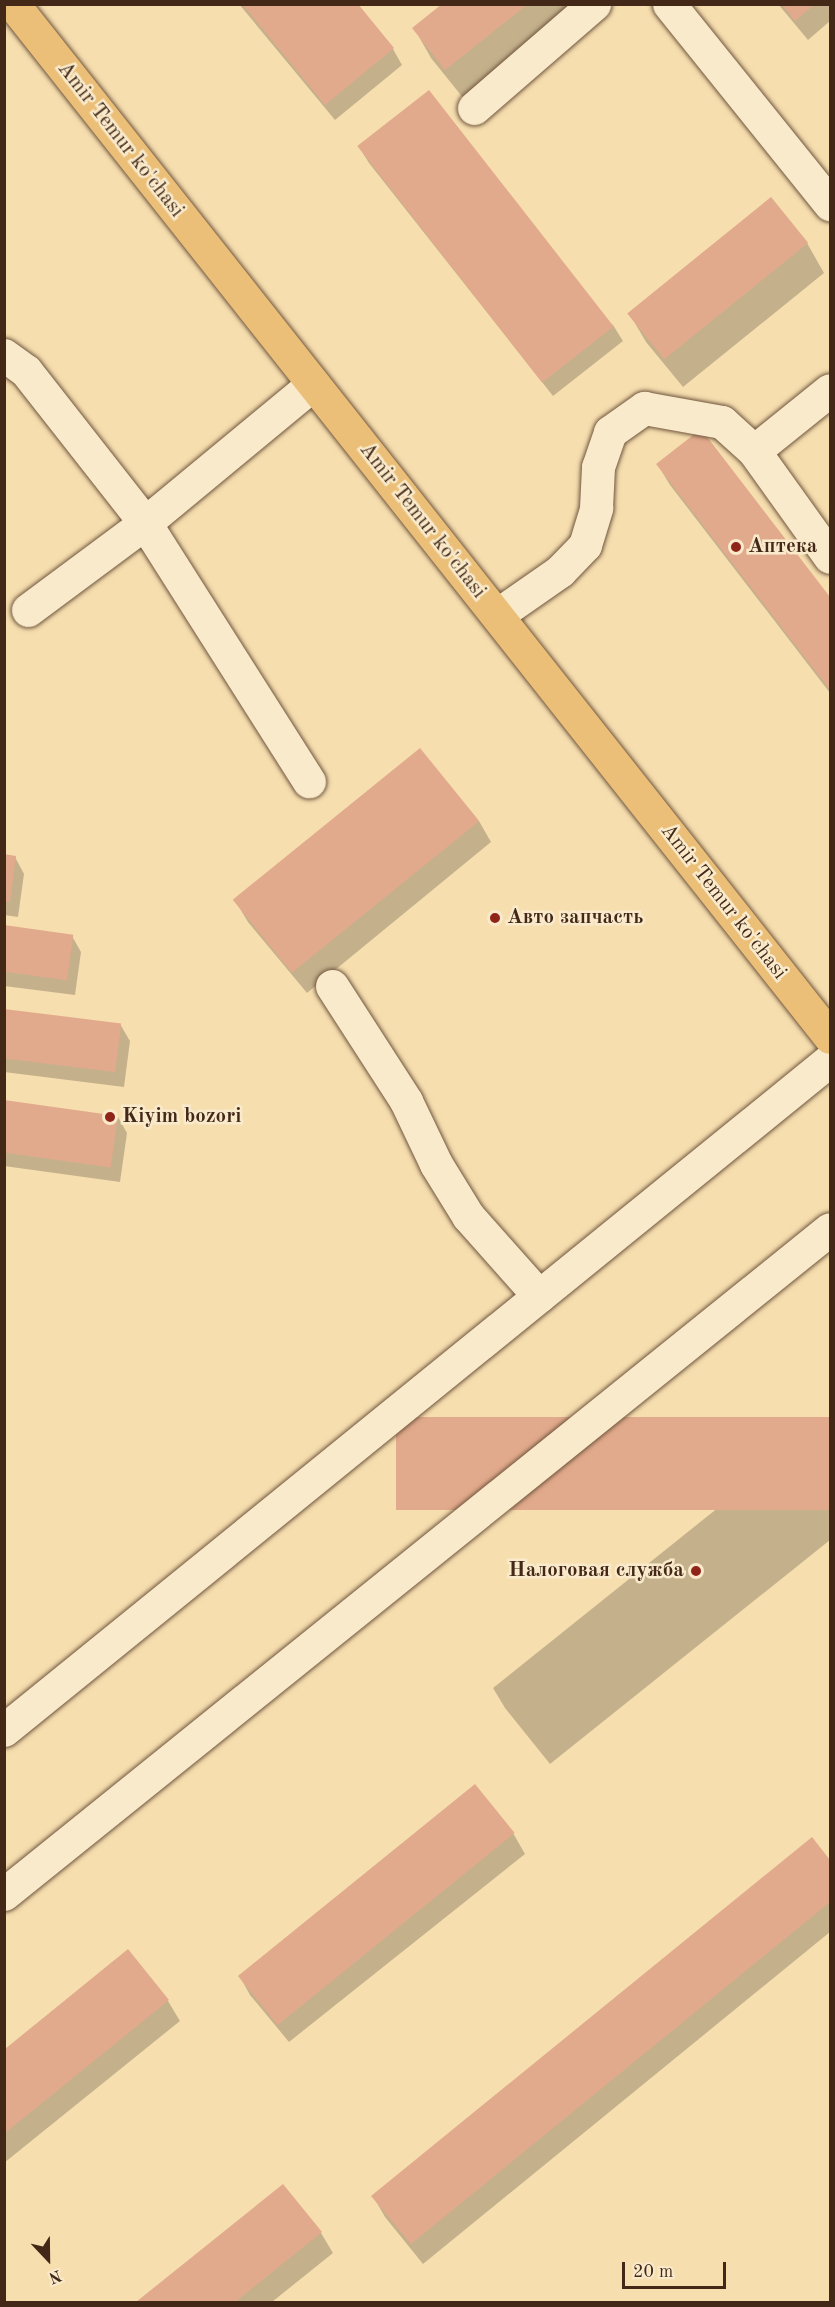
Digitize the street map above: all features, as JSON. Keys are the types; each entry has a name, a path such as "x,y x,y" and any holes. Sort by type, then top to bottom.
{"main road":[{"name":"Amir Temur ko'chasi","path":"13,4 831,1037"}],"street":[{"path":"474,108 594,4"},
{"path":"669,4 831,204"},
{"path":"4,356 26,371 145,523 309,781"},
{"path":"28,610 145,523 313,384"},
{"path":"754,451 831,390"},
{"path":"497,615 560,571 585,545 596,508 598,467 610,432 644,408 722,422 754,451 831,557"},
{"path":"332,986 406,1101 436,1164 468,1216 539,1296"},
{"path":"4,1730 831,1060"},
{"path":"4,1894 831,1229"}],"building":[{"path":"242,4 358,4 394,48 325,105"},
{"path":"442,4 528,4 445,70 412,28"},
{"path":"782,4 815,4 795,21"},
{"path":"429,90 614,326 542,382 357,146"},
{"path":"771,197 808,243 664,359 627,313"},
{"path":"701,429 830,597 830,690 656,464"},
{"path":"420,748 479,821 292,973 233,900"},
{"path":"4,854 16,856 10,902 4,901"},
{"path":"4,925 73,935 67,980 4,971"},
{"path":"4,1009 121,1023 115,1072 4,1058"},
{"path":"4,1100 118,1116 111,1167 4,1153"},
{"path":"396,1417 830,1417 830,1510 396,1510"},
{"path":"475,1784 515,1833 278,2025 238,1976"},
{"path":"812,1837 830,1860 830,1902 411,2244 371,2196"},
{"path":"128,1949 169,2000 5,2133 5,2049"},
{"path":"283,2184 322,2232 235,2302 136,2302"}],"place":[{"name":"Аптека","path":"736,547"},
{"name":"Авто запчасть","path":"495,918"},
{"name":"Kiyim bozori","path":"110,1117"},
{"name":"Налоговая служба","path":"696,1571"}]}
